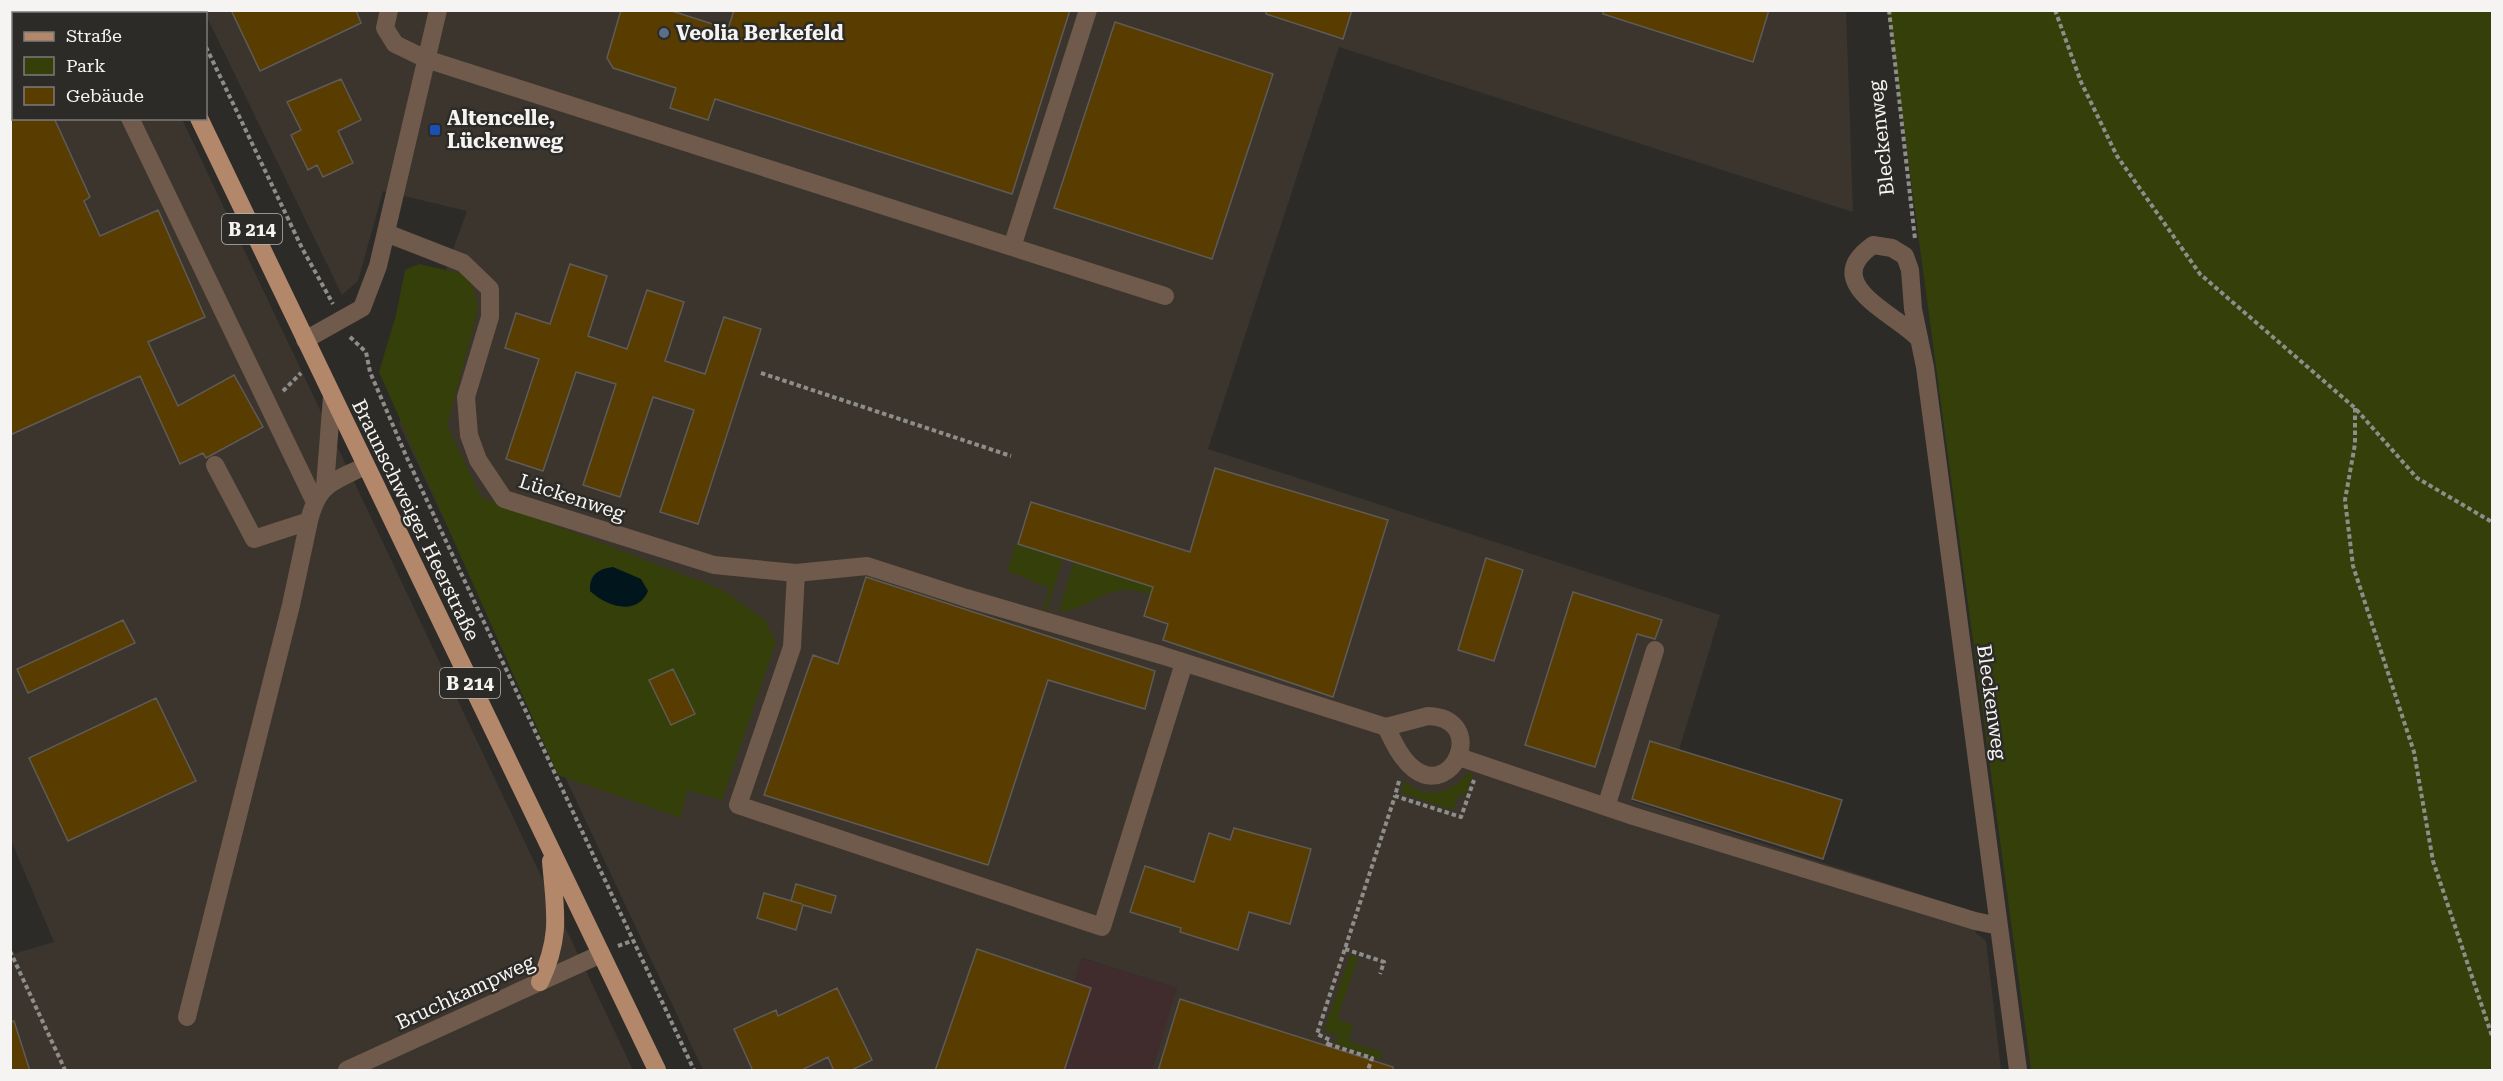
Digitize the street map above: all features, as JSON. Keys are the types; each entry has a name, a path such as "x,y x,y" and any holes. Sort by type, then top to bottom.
{"main road":[{"name":"Braunschweiger Heerstraße","path":"200,120 657,1071"},
{"path":"540,981 550,960 556,938 549,847"}],"street":[{"path":"389,10 385,28 396,44 426,59 1165,296"},
{"path":"305,340 345,328 362,308 378,266 438,10"},
{"path":"1012,247 1088,10"},
{"path":"131,120 319,493"},
{"name":"Lückenweg","path":"386,233 463,263 490,289 490,317 466,397 469,435 478,460 504,499 714,566 796,573 867,566 1386,727"},
{"path":"1910,250 1873,245 1859,254 1853,272 1859,291 1919,339"},
{"name":"Bleckenweg","path":"1910,250 1913,309 1926,378 2018,1071"},
{"path":"187,1017 291,605 309,521 319,493 332,397"},
{"path":"215,465 254,539 309,521"},
{"path":"319,493 365,466"},
{"path":"796,573 792,647 738,806 1102,927 1184,663"},
{"path":"1606,807 1655,650"},
{"path":"1428,716 1438,716 1447,720 1460,736 1459,757 1454,765 1438,774 1419,773 1405,760 1386,727 1428,716"},
{"path":"1459,757 1606,807 1963,918 1999,926"},
{"name":"Bruchkampweg","path":"351,1070 601,954"}],"path":[{"name":"Bleckenweg","path":"1889,10 1910,250"},
{"path":"2055,10 2081,82 2116,156 2200,274 2355,408 2417,478 2493,522"},
{"path":"207,49 302,248 345,328 366,352 370,372 407,458 694,1071"},
{"path":"340,342 345,328"},
{"path":"282,393 294,378 315,362"},
{"path":"761,373 1011,456"},
{"path":"2355,408 2355,444 2345,500 2353,566 2414,752 2433,861 2493,1036"},
{"path":"1368,1071 1372,1058 1328,1045 1330,1040 1317,1034 1395,796"},
{"path":"1345,949 1384,962 1380,974"},
{"path":"10,951 64,1071"}],"shaded area":[{"path":"11,11 131,11 12,12 12,120 182,120 633,1070 11,1070 10,955 54,942 10,838"},
{"path":"1846,11 1853,212 1339,47 1208,449 1720,615 1679,750 1650,741 1632,801 1981,914 1975,932 1986,941 2001,1070 1152,1070 1177,988 1082,958 1045,1070 703,1070 399,424 450,258 467,211 383,191 358,281 342,295 207,17 207,12 204,12"},
{"path":"1081,958 1178,988 1152,1070 1045,1070"}],"green space":[{"path":"1888,11 2492,11 2492,1070 2031,1070"},
{"path":"419,264 463,274 473,286 478,306 447,425 481,497 721,589 765,620 776,642 722,800 687,790 681,818 558,775 379,372 396,315 405,270"},
{"path":"1015,544 1063,559 1046,612 1043,611 1049,588 1008,571"},
{"path":"1074,562 1177,595 1174,603 1142,592 1115,591 1067,611 1059,612"},
{"path":"1469,772 1473,774 1465,796 1459,794 1453,810 1401,793 1405,781 1413,788 1430,793 1447,790"},
{"path":"1350,955 1358,958 1337,1019 1353,1025 1348,1041 1383,1053 1381,1059 1335,1044 1338,1035 1324,1031"}],"water":[{"path":"613,567 641,579 648,591 637,604 621,606 612,604 590,591 591,581 595,574"}],"building":[{"path":"231,10 356,10 361,23 260,71"},
{"path":"621,10 669,10 728,29 734,10 1070,10 1012,194 715,99 708,120 670,108 676,88 613,68 607,58"},
{"path":"1266,10 1352,10 1343,39 1266,14"},
{"path":"1603,10 1769,10 1753,62 1603,14"},
{"path":"1115,22 1273,74 1212,259 1054,208"},
{"path":"341,79 361,120 338,131 353,163 323,177 317,165 308,170 291,135 301,130 287,102"},
{"path":"10,118 12,120 55,120 90,197 84,201 100,236 158,210 205,317 148,342 178,406 234,375 263,427 206,458 203,453 180,464 140,376 10,435"},
{"path":"570,264 607,276 588,336 627,349 647,290 684,302 665,361 705,374 724,317 761,329 698,524 660,512 694,410 653,397 620,497 583,485 616,384 576,372 543,471 506,459 539,359 505,348 516,313 550,324"},
{"path":"1215,468 1388,520 1333,697 1163,640 1168,624 1144,616 1153,587 1018,544 1031,502 1190,552"},
{"path":"1486,558 1523,570 1494,661 1458,650"},
{"path":"866,577 1155,671 1145,709 1048,680 988,865 764,795 813,655 838,664"},
{"path":"1573,592 1662,620 1655,639 1637,634 1595,767 1525,745"},
{"path":"123,620 135,643 28,693 17,669"},
{"path":"673,669 695,714 671,725 649,680"},
{"path":"156,698 196,781 68,841 29,758"},
{"path":"1650,741 1842,800 1823,859 1632,799"},
{"path":"1234,828 1311,849 1290,924 1249,912 1238,950 1180,932 1181,928 1130,912 1145,866 1194,882 1209,833 1230,840"},
{"path":"796,884 836,896 831,913 803,905 796,930 757,918 764,893 791,901"},
{"path":"977,949 1091,988 1064,1071 935,1071"},
{"path":"837,988 872,1060 850,1071 834,1071 828,1057 800,1071 753,1071 734,1029 776,1010 778,1016"},
{"path":"1180,999 1393,1067 1393,1071 1158,1071"},
{"path":"14,1021 30,1071 10,1071 10,1022"}],"place":[{"name":"Veolia Berkefeld","path":"664,33"},
{"name":"Altencelle, Lückenweg","path":"435,130"}]}
